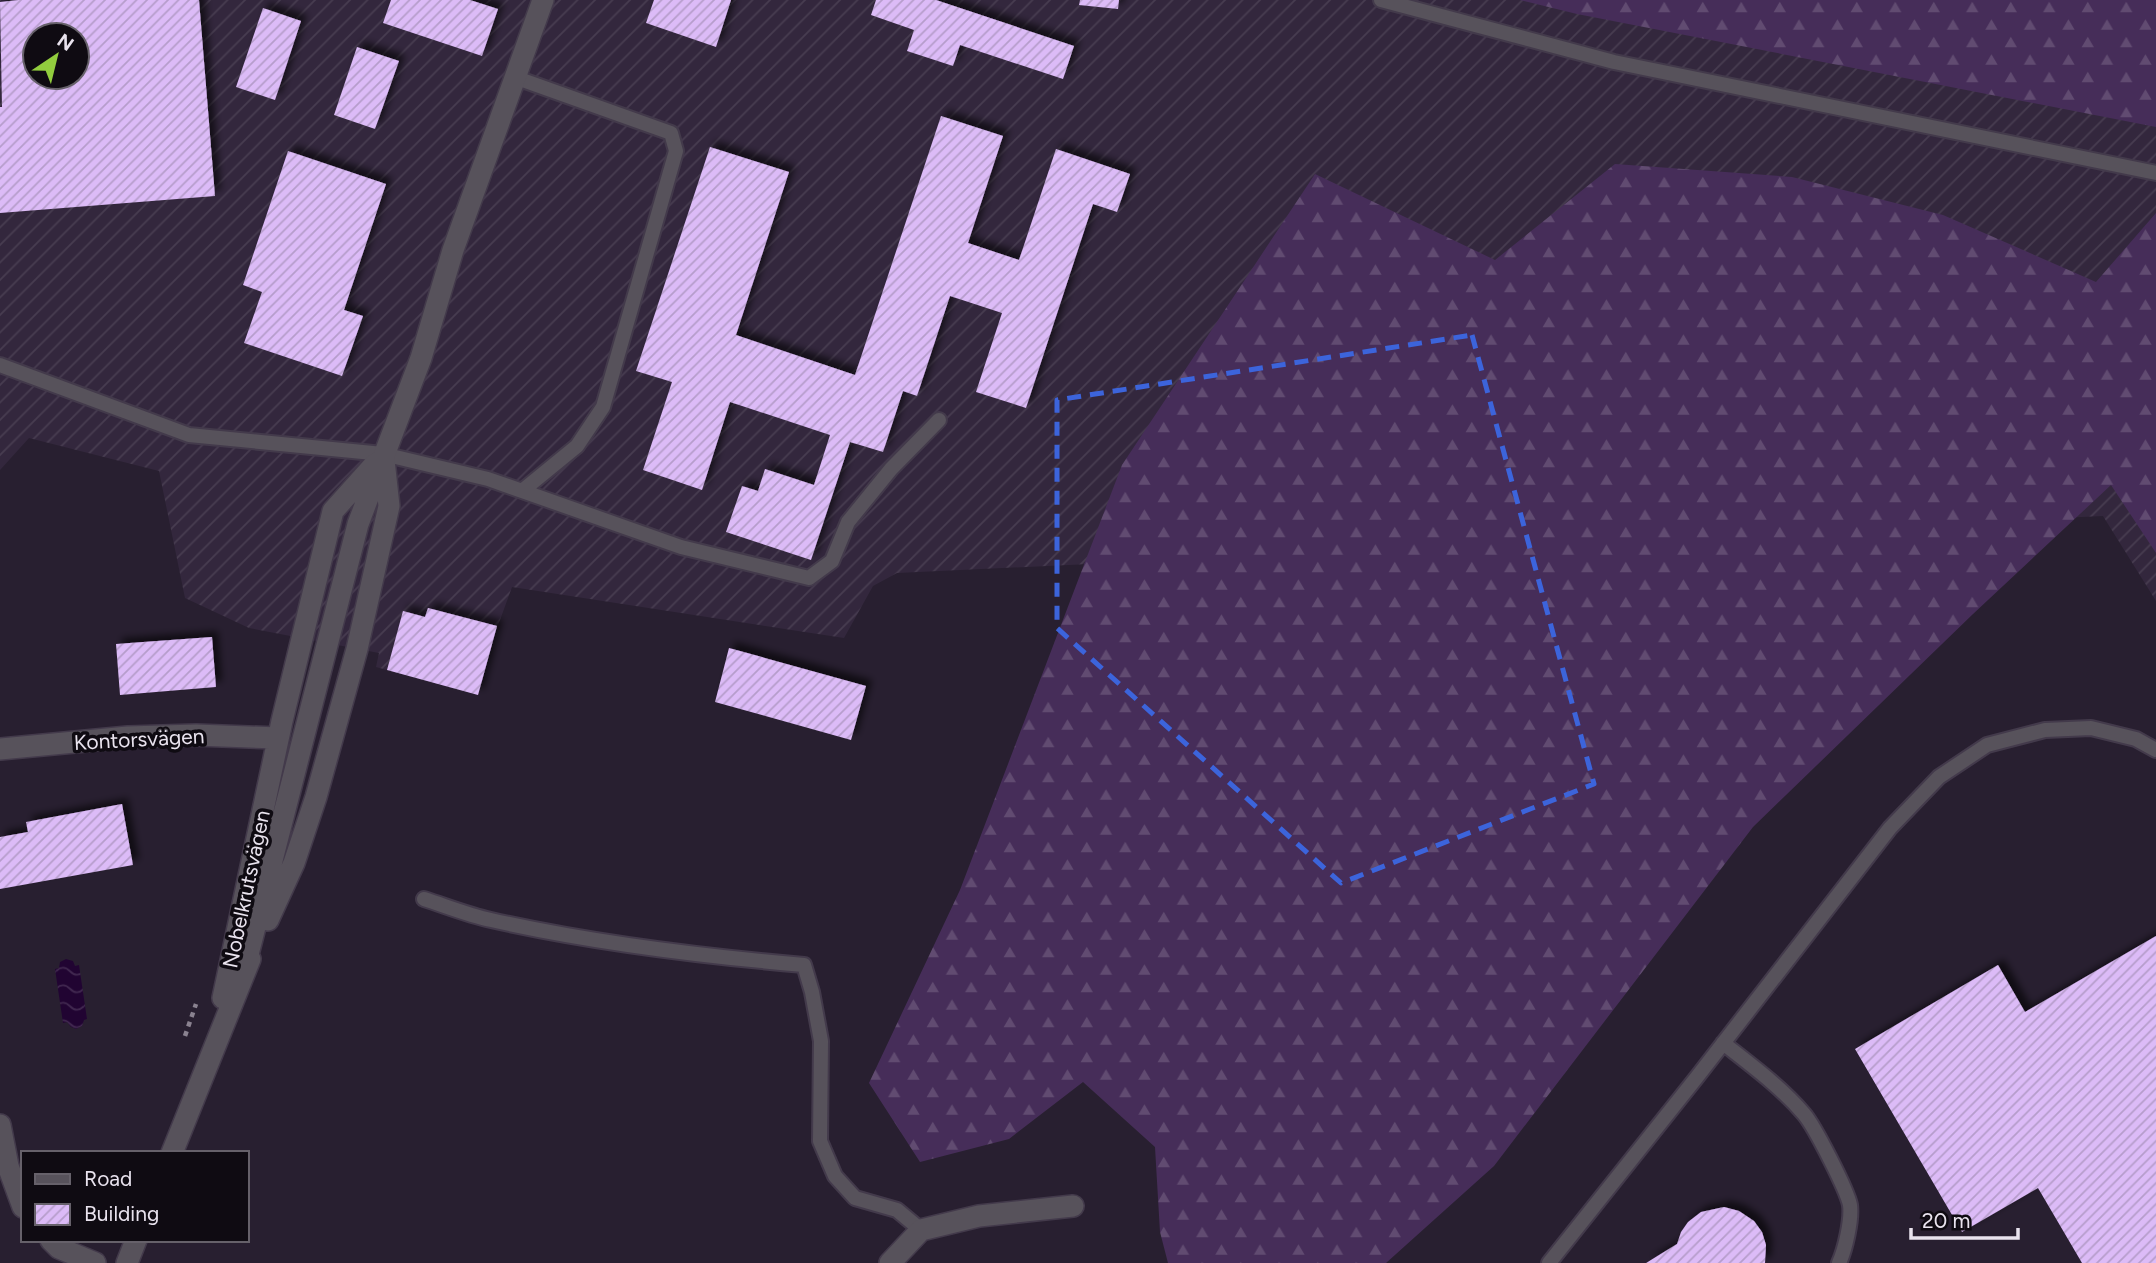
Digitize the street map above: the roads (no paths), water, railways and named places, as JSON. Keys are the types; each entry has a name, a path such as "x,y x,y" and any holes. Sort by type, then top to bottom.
{"street":[{"name":"Nobelkrutsvägen","path":"244,970 358,524 421,358 453,250 543,0"},
{"name":"Nobelkrutsvägen","path":"212,1054 278,738 333,511 383,454"},
{"name":"Nobelkrutsvägen","path":"212,1054 244,970 293,863 316,797 357,649 389,506 383,454"},
{"name":"Kontorsvägen","path":"0,750 128,737 196,734 278,738"},
{"path":"173,1151 212,1054"},
{"path":"0,1125 8,1166 21,1202"},
{"path":"890,1263 921,1230 979,1216 1073,1206"},
{"path":"53,1242 59,1248 96,1263"},
{"path":"127,1263 135,1242"}],"lane":[{"path":"1381,0 1614,62 2156,173"},
{"path":"514,77 671,133 676,151 603,407 578,446 522,491"},
{"path":"0,365 190,435 383,454 488,479 681,547 809,578 832,561 848,523 891,469 939,420"},
{"path":"1549,1263 1890,828 1940,777 1987,745 2045,730 2091,728 2136,739 2156,750"},
{"path":"424,899 489,919 528,927 698,956 804,965 821,1041 820,1141 835,1176 855,1198 897,1210 921,1230"},
{"path":"1723,1044 1758,1069 1805,1115 1830,1160 1850,1206 1844,1251 1839,1263"}],"water":[{"path":"66,959 73,961 75,966 79,965 87,1019 76,1029 67,1022 63,1023 55,969"}]}
